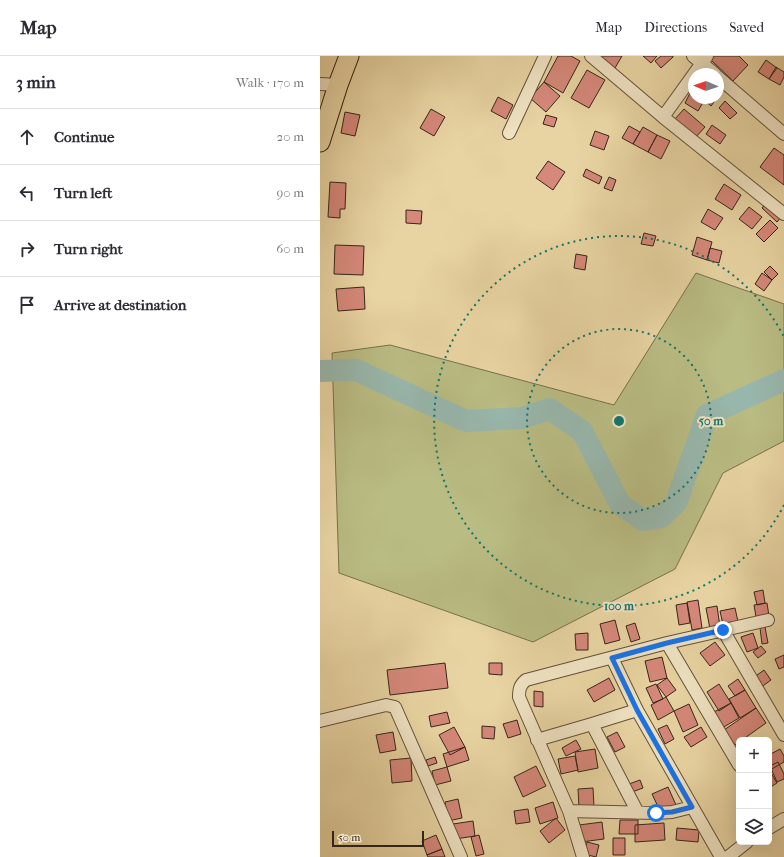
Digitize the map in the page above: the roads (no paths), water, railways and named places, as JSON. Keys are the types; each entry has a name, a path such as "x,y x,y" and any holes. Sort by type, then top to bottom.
{"main road":[{"path":"320,142 329,84 349,56"}],"street":[{"path":"509,133 545,56"},
{"path":"591,56 663,117 784,214"},
{"path":"663,117 700,58 709,68"},
{"path":"724,82 784,134"},
{"path":"583,857 569,811 519,697 522,683 526,680 667,643 768,620"},
{"path":"723,630 784,735"},
{"path":"667,643 736,760"},
{"path":"612,658 637,710 721,857"},
{"path":"320,721 386,705 395,707 461,857"},
{"path":"537,740 637,710"},
{"path":"592,724 638,813"},
{"path":"569,811 664,813 692,807"},
{"path":"728,857 743,845"}],"waterway":[{"path":"320,371 356,370 466,421 522,418 549,409 582,431 620,504 643,520 661,517 676,503 707,415 784,380"}]}
